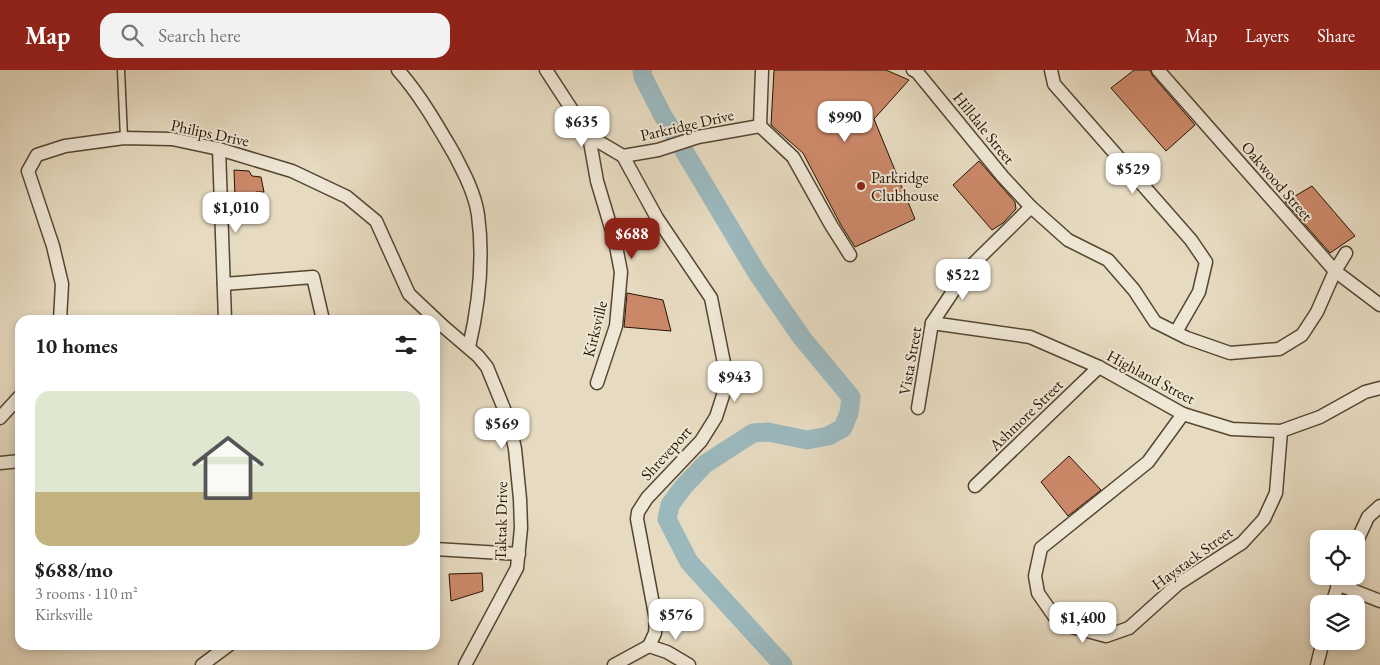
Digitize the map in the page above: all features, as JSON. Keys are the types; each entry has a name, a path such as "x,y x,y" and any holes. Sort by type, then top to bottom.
{"street":[{"path":"398,70 413,87 431,113 467,178 478,214 481,269 469,347"},
{"name":"Parkridge Drive","path":"546,70 589,136 624,156 658,150 698,137 760,126"},
{"path":"762,70 760,126 793,157 830,226 850,254"},
{"path":"1051,70 1054,84 1191,240 1206,262 1199,292 1176,332"},
{"name":"Oakwood Street","path":"1158,70 1335,271 1380,305"},
{"name":"Hilldale Street","path":"916,71 1030,207 1068,240 1108,260 1134,290 1154,322 1176,332 1230,353 1279,349 1302,335 1317,312 1335,271 1346,253"},
{"name":"Kirksville","path":"589,136 597,181 615,241 620,272 616,326 598,383"},
{"name":"Philips Drive","path":"60,315 62,284 53,246 28,171 37,155 66,146 124,138 172,139 219,149 292,171 347,197 376,221 409,294 431,315"},
{"path":"219,149 225,315"},
{"name":"Shreveport","path":"624,156 657,218 711,298 724,368 725,389 716,417 701,441 662,482 638,512 656,620 655,633 649,646"},
{"name":"Vista Street","path":"918,408 932,324 968,268 1030,207"},
{"path":"224,284 313,276 322,315"},
{"name":"Philips Drive","path":"440,323 469,347"},
{"name":"Highland Street","path":"932,324 1030,336 1099,367 1183,414 1232,429 1282,431 1320,417 1365,392 1380,388"},
{"name":"Taktak Drive","path":"465,665 517,568 520,499 516,449 509,421 494,381 486,367 469,347"},
{"name":"Ashmore Street","path":"975,486 1099,367"},
{"path":"0,418 15,402"},
{"name":"Haystack Street","path":"1183,414 1148,462 1041,548 1035,576 1038,593 1054,616 1072,627 1106,636 1129,628 1178,584 1242,543 1264,519 1276,493 1282,431"},
{"path":"0,462 15,461"},
{"path":"1362,530 1368,517 1380,506"},
{"path":"440,549 519,554"},
{"path":"1349,585 1380,601"},
{"path":"614,665 649,646 668,652 689,665"},
{"path":"202,665 222,650"},
{"path":"1317,665 1321,650"}],"lane":[{"path":"121,70 124,138"}],"building":[{"name":"Parkridge Clubhouse","path":"774,70 886,70 909,80 874,119 915,219 855,247 841,225 803,153 771,125"},
{"path":"1134,70 1150,70 1152,75 1195,125 1166,151 1111,88"},
{"path":"979,161 1015,202 1016,209 1003,223 992,230 953,185"},
{"path":"234,170 249,171 252,176 261,177 264,192 256,192 255,204 235,197"},
{"path":"1312,186 1355,236 1330,253 1285,202"},
{"path":"627,293 663,300 671,331 624,327"},
{"path":"1069,456 1101,490 1068,516 1041,482"},
{"path":"482,573 483,591 451,601 449,574"}],"waterway":[{"path":"642,70 643,77 662,114 757,273 802,338 851,397 849,413 843,428 828,436 807,440 768,432 753,433 705,464 684,486 670,505 667,519 689,562 783,665"}],"place":[{"name":"Parkridge Clubhouse","path":"861,186"}]}
